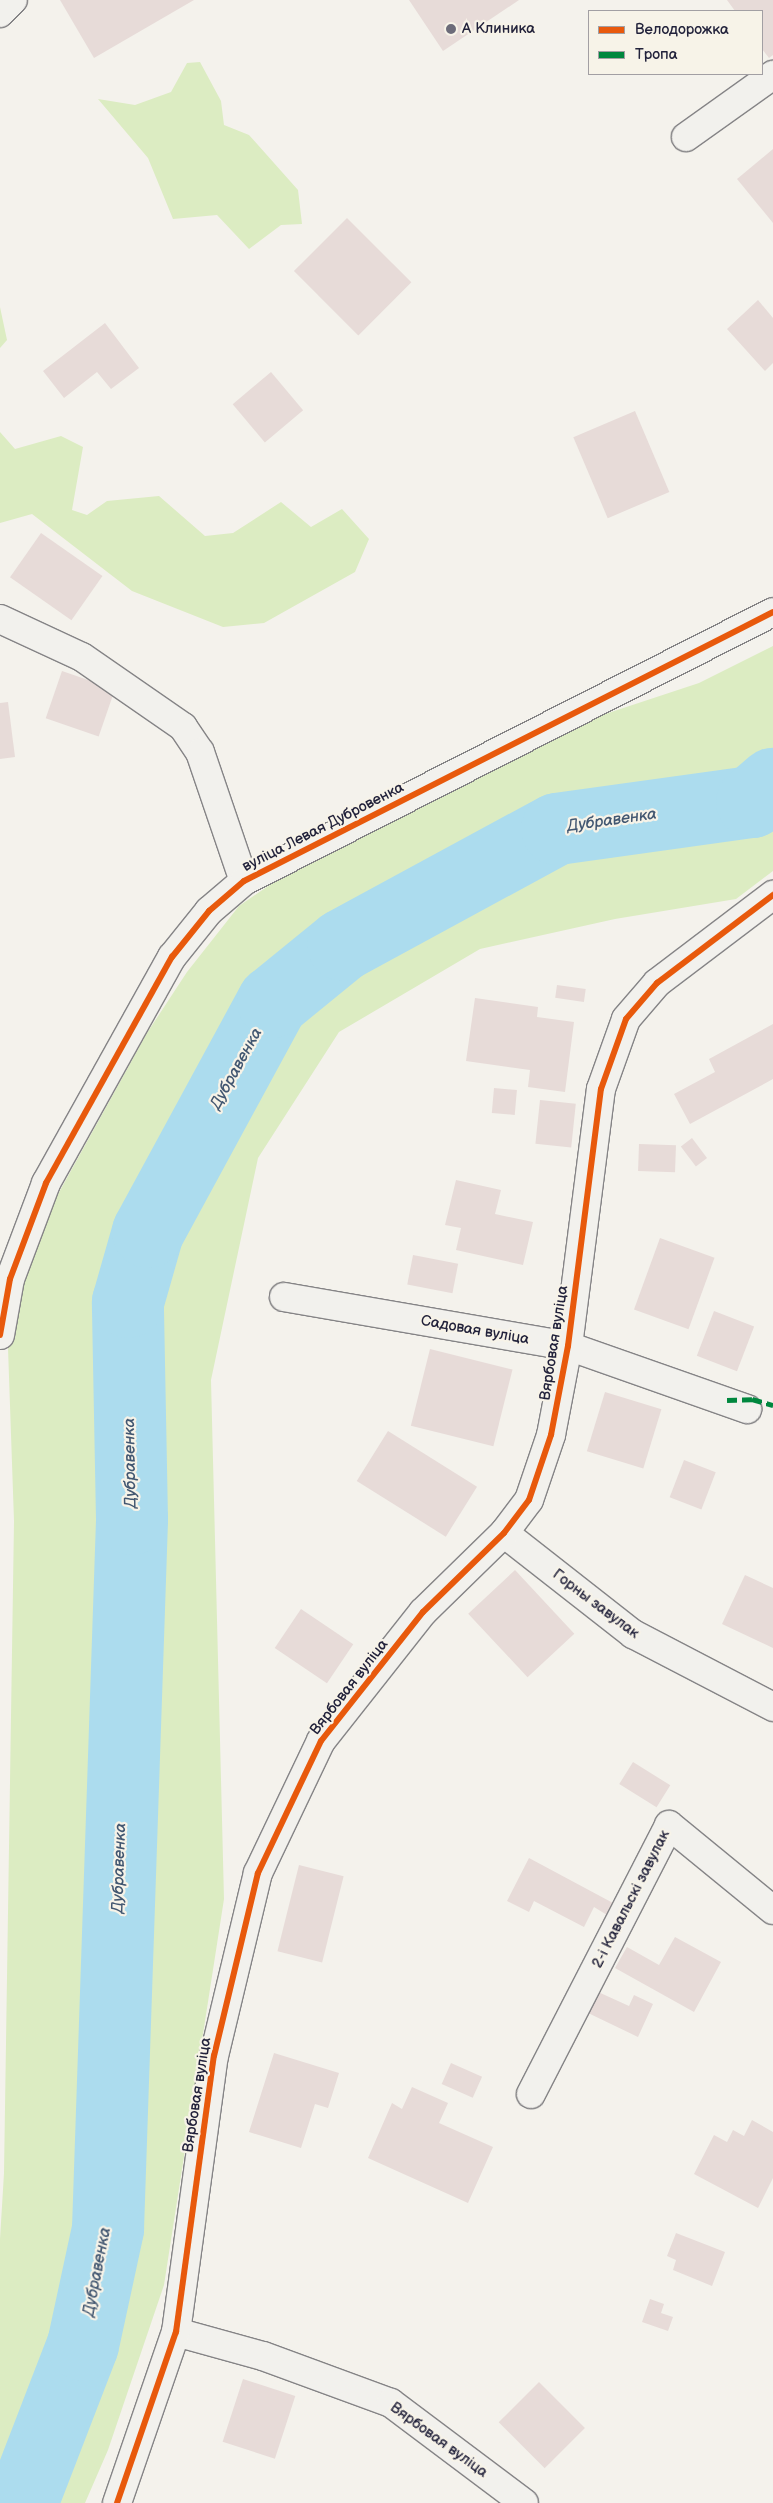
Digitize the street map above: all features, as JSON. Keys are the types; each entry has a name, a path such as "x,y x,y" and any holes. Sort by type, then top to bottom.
{"street":[{"path":"0,13 13,0"},
{"path":"686,137 773,75"},
{"name":"вуліца Левая Дубровенка","path":"0,1335 10,1279 46,1183 172,958 209,911 244,881 773,612"},
{"path":"0,619 82,658 183,727 200,752 244,881"},
{"name":"Вярбовая вуліца","path":"117,2503 176,2332 214,2056 258,1873 322,1741 423,1612 504,1533 529,1500 551,1435 568,1346 601,1089 626,1018 657,983 773,895"},
{"name":"Садовая вуліца","path":"284,1297 568,1346 747,1408"},
{"name":"Горны завулак","path":"504,1533 633,1634 773,1707"},
{"name":"2-і Кавальскі завулак","path":"531,2094 669,1825 773,1910"},
{"name":"Вярбовая вуліца","path":"176,2332 264,2356 391,2403 524,2503"}],"green space":[{"path":"200,62 221,101 224,125 249,135 298,190 302,224 281,225 249,249 217,215 173,219 148,158 98,99 135,105 171,92 187,63"},
{"path":"0,307 7,340 0,348"},
{"path":"0,432 15,449 61,436 83,447 72,510 87,515 107,501 159,496 205,536 233,533 281,502 311,527 342,509 369,539 355,572 264,623 223,627 132,591 32,514 0,523"},
{"path":"773,646 773,871 736,899 615,919 480,949 339,1032 258,1158 211,1380 224,1899 164,2285 108,2450 85,2503 0,2503 0,2239 4,2173 14,1521 8,1348 36,1234 147,1033 187,972 239,906 290,871 584,721 699,683"}],"building":[{"path":"60,0 194,0 94,58"},
{"path":"409,0 519,0 443,51"},
{"path":"727,0 773,0 773,55 769,58 763,50 763,10 734,10"},
{"path":"773,149 773,223 737,179"},
{"path":"347,218 411,282 358,335 294,271"},
{"path":"758,300 773,318 773,363 765,371 727,329"},
{"path":"105,323 139,368 111,389 97,372 64,398 43,371"},
{"path":"271,372 303,410 265,442 233,404"},
{"path":"635,411 669,492 608,518 573,437"},
{"path":"41,533 102,576 71,620 10,577"},
{"path":"62,671 115,689 99,737 46,718"},
{"path":"8,702 15,757 0,759 0,703"},
{"path":"557,985 586,989 584,1002 555,998"},
{"path":"475,998 538,1007 537,1017 574,1022 565,1092 528,1087 530,1070 466,1061"},
{"path":"773,1024 773,1079 690,1124 674,1094 715,1072 709,1059"},
{"path":"494,1088 517,1090 515,1115 492,1113"},
{"path":"540,1100 576,1104 571,1148 535,1144"},
{"path":"692,1138 707,1158 696,1166 681,1146"},
{"path":"639,1144 676,1145 675,1172 638,1171"},
{"path":"456,1180 501,1190 495,1214 533,1222 523,1265 456,1250 461,1228 445,1225"},
{"path":"660,1238 715,1258 689,1329 634,1309"},
{"path":"413,1255 458,1264 452,1293 407,1284"},
{"path":"714,1311 754,1326 737,1371 697,1356"},
{"path":"430,1349 512,1370 493,1446 411,1426"},
{"path":"605,1392 661,1409 643,1469 587,1451"},
{"path":"388,1431 477,1487 446,1537 357,1481"},
{"path":"684,1460 716,1472 701,1510 670,1497"},
{"path":"515,1570 574,1634 528,1677 468,1614"},
{"path":"745,1575 773,1588 773,1648 722,1624"},
{"path":"301,1609 353,1644 327,1683 275,1648"},
{"path":"633,1762 670,1785 657,1807 619,1784"},
{"path":"529,1858 613,1903 607,1915 594,1907 584,1927 534,1901 529,1912 507,1901"},
{"path":"299,1865 344,1876 322,1962 277,1951"},
{"path":"675,1937 721,1962 694,2012 615,1968 627,1947 659,1965"},
{"path":"596,1991 629,2006 634,1995 653,2004 638,2037 586,2012"},
{"path":"274,2053 339,2073 328,2108 315,2104 301,2148 249,2132"},
{"path":"451,2063 482,2077 473,2098 442,2084"},
{"path":"412,2087 448,2103 439,2123 493,2147 468,2203 368,2158 392,2103 402,2109"},
{"path":"752,2120 773,2132 773,2178 758,2208 694,2174 714,2135 727,2142 733,2130 744,2136"},
{"path":"676,2233 725,2252 712,2286 673,2270 676,2260 667,2256"},
{"path":"650,2299 664,2304 661,2313 673,2317 668,2331 642,2322"},
{"path":"243,2379 295,2396 275,2459 223,2442"},
{"path":"539,2382 585,2428 545,2468 499,2422"}],"waterway":[{"name":"Дубравенка","path":"22,2503 83,2345 108,2229 132,1519 128,1302 148,1232 273,1002 343,945 557,829 752,802 773,784"}],"marked path":[{"path":"727,1400 752,1399 773,1405"}],"cycle path":[{"path":"0,1335 10,1279 46,1183 172,957 209,911 244,881 773,612"},
{"path":"117,2503 176,2332 214,2056 258,1873 321,1741 423,1612 504,1533 529,1500 551,1435 568,1346 601,1089 626,1019 657,983 773,895"}],"place":[{"name":"А Клиника","path":"451,29"}]}
